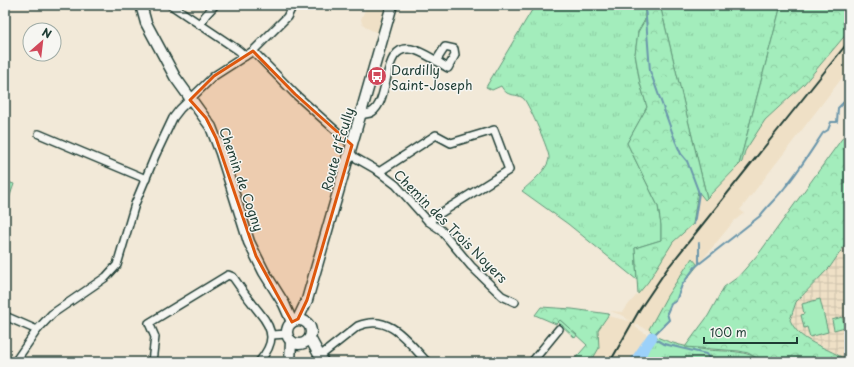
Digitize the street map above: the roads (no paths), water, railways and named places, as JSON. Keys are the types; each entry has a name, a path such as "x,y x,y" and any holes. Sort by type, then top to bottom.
{"street":[{"name":"Chemin de Cogny","path":"141,5 146,24 175,77 190,100 198,107 211,127 221,153 249,242 264,272 284,304 299,321"},
{"path":"171,5 245,56"},
{"path":"200,25 205,16 215,5"},
{"path":"15,362 37,330 52,314 106,277 117,265 135,204 173,118 214,76 254,51 287,17 293,5"},
{"name":"Route d'Écully","path":"299,321 307,300 392,5"},
{"path":"361,115 373,112 377,107 382,98 390,66 394,56 399,52 403,50 416,51 436,61"},
{"name":"Chemin des Trois Noyers","path":"254,51 351,149 354,157 379,172 396,185 428,221 441,230 471,266 502,296 515,302"},
{"path":"379,172 436,135 451,143 494,130 508,170 428,221"},
{"path":"40,134 146,179"},
{"path":"152,362 155,337 149,323 228,276 233,277 266,319 270,327 272,335 268,351 259,362"},
{"path":"5,316 37,330"},
{"path":"291,362 298,340 312,330 299,321 288,326 298,340 321,357 358,326 365,323 382,323 395,329 427,362"},
{"path":"532,362 559,329"},
{"path":"272,335 298,340"}],"waterway":[{"path":"645,5 650,71 675,140 681,154 687,161 699,193 694,224"},
{"path":"712,362 706,354 664,344 652,337 669,320 667,313 671,304 676,301 682,285 695,267 760,216 783,190 801,167 823,133 828,130 831,122 837,122 838,108 847,99 849,91"},
{"path":"699,243 699,263"},
{"path":"635,362 652,337"}],"railway":[{"path":"610,362 640,309 667,269 849,41"}],"place":[{"name":"Dardilly Saint-Joseph","path":"377,76"}]}
